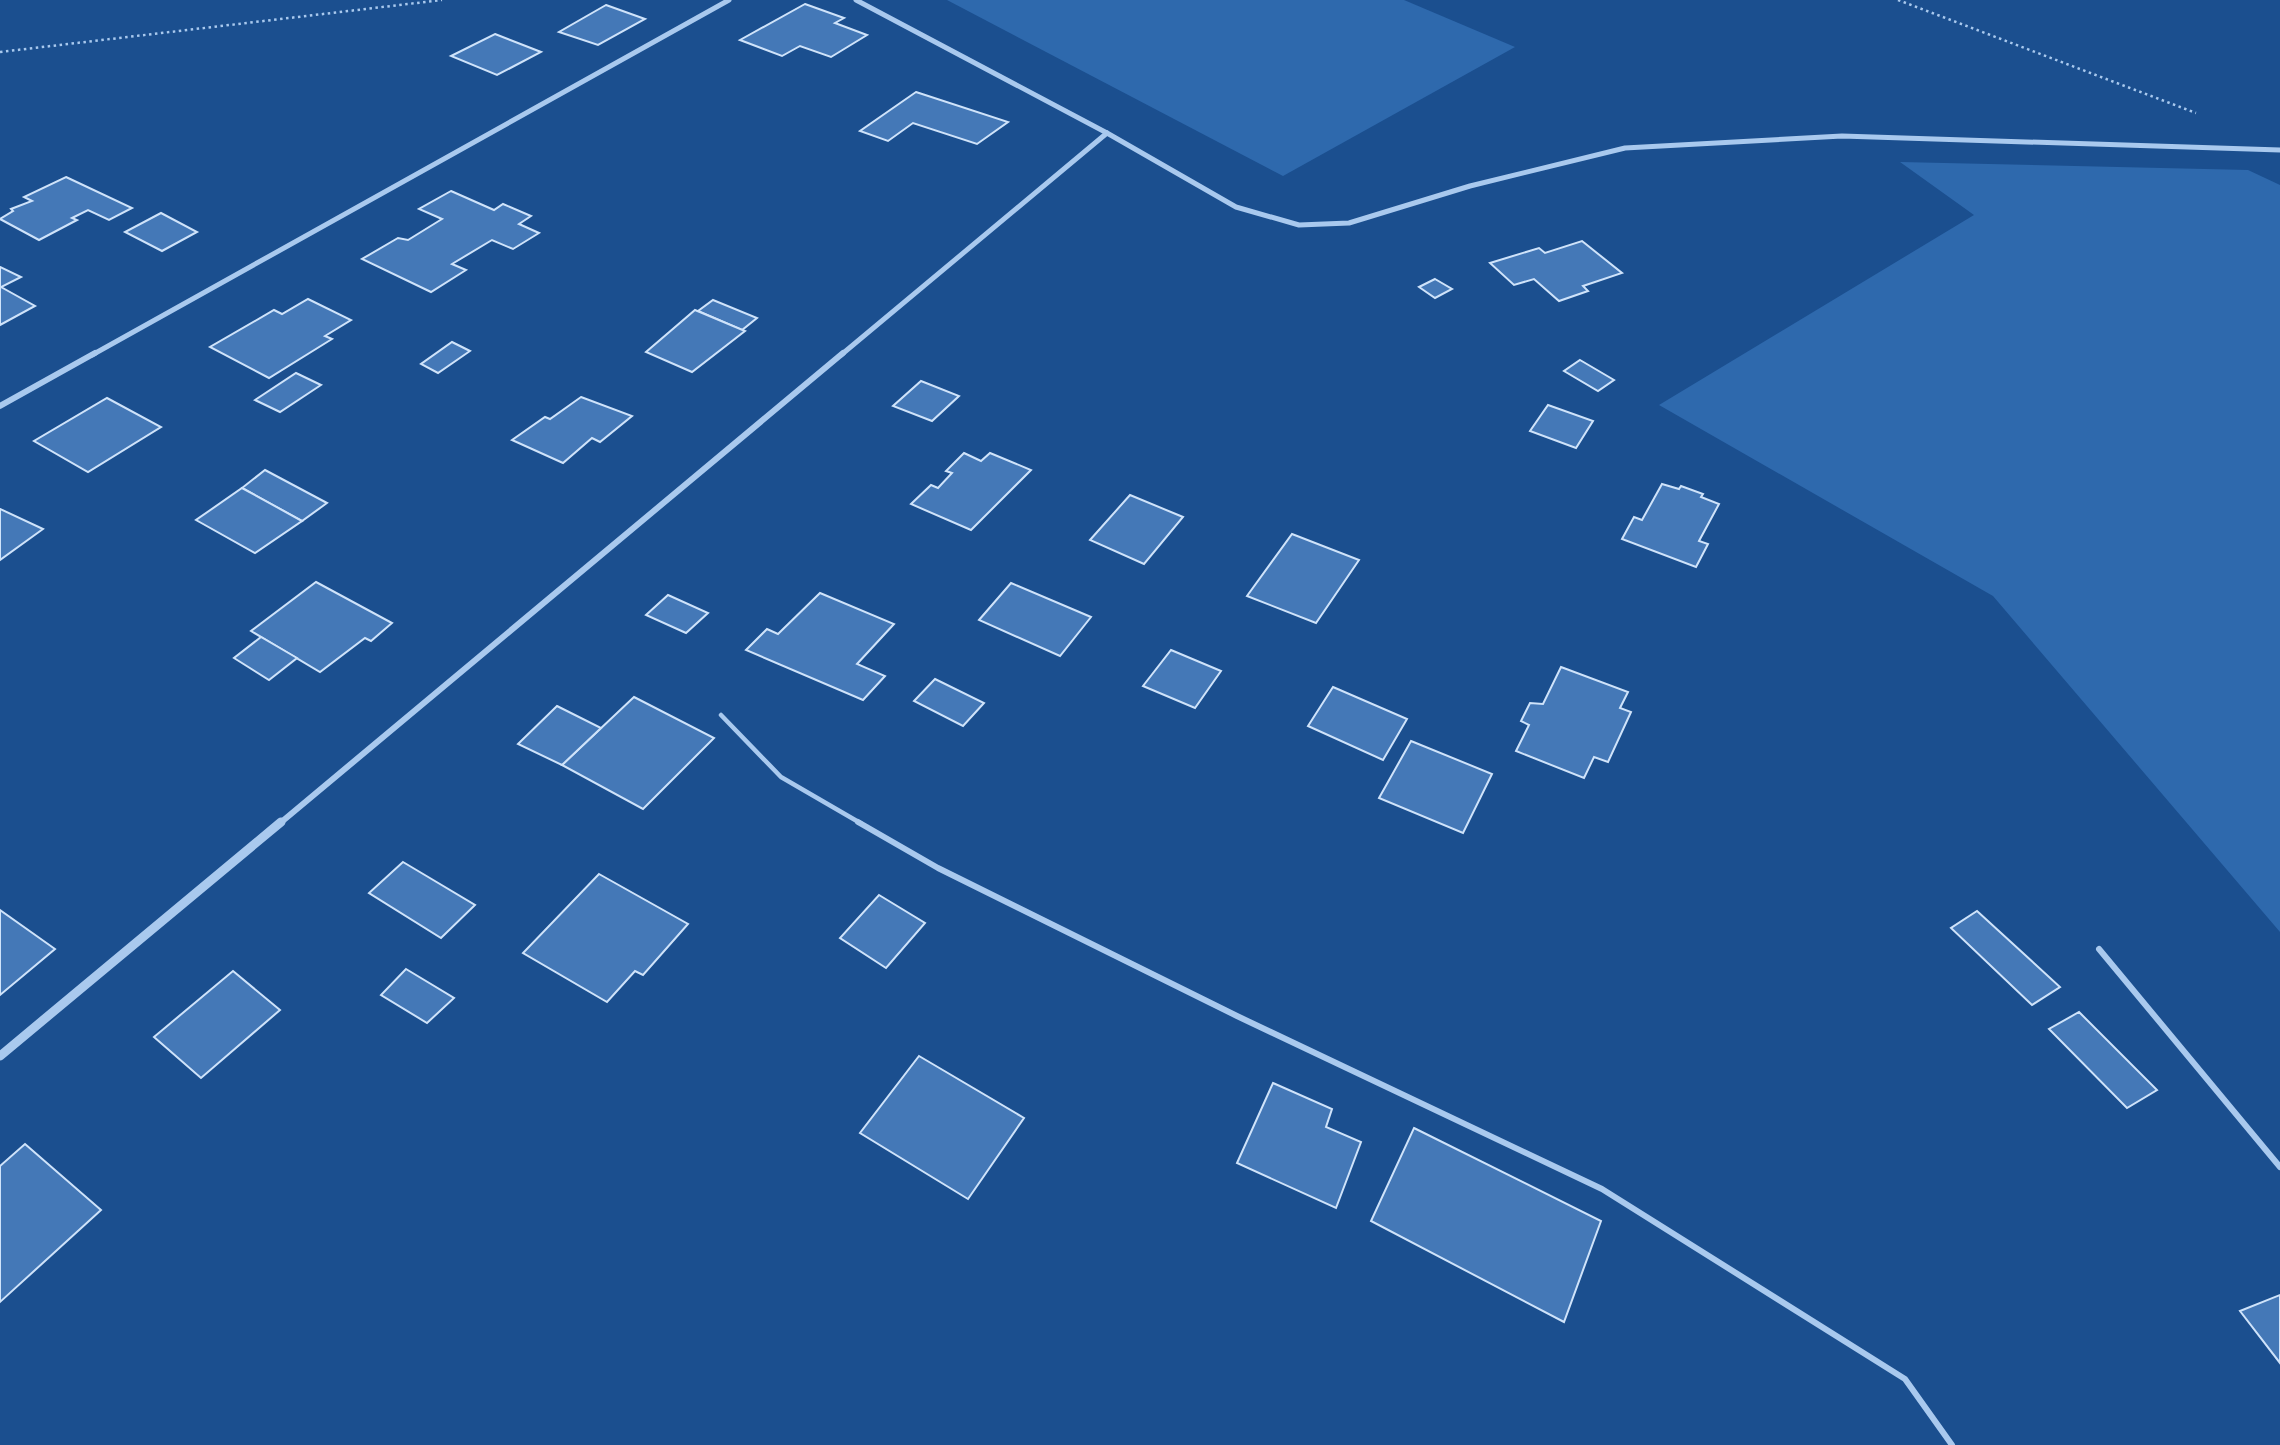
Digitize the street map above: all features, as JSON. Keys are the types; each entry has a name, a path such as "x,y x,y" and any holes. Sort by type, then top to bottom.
{"street":[{"path":"0,406 511,119 729,0"},
{"path":"856,0 1107,133 1236,207 1299,225 1349,223 1470,186 1625,148 1842,136 2280,150"},
{"path":"0,1056 1107,133"}],"lane":[{"path":"721,715 781,777 937,868 1237,1016 1602,1189 1905,1379 1952,1445"},
{"path":"2099,949 2280,1167"}],"path":[{"path":"0,52 442,0"},
{"path":"1898,0 2197,113"}],"shaded area":[{"path":"947,0 1404,0 1515,47 1283,176"},
{"path":"1900,162 2248,170 2280,185 2280,932 1993,596 1659,405 1974,215"}],"building":[{"path":"805,4 844,18 835,23 867,35 831,57 800,46 782,56 740,40"},
{"path":"606,5 645,19 598,45 559,32"},
{"path":"495,34 541,52 497,75 451,56"},
{"path":"916,92 1008,122 977,144 913,123 888,141 860,131"},
{"path":"66,177 132,208 109,220 88,210 72,218 77,220 39,240 0,219 13,211 11,209 32,201 24,197"},
{"path":"451,191 494,210 503,204 531,216 519,224 539,233 513,249 492,240 452,264 466,270 431,292 362,259 398,238 408,240 442,219 419,209"},
{"path":"161,213 197,232 162,251 125,232"},
{"path":"1582,241 1622,273 1583,286 1588,291 1559,301 1534,279 1514,285 1490,263 1539,248 1545,253"},
{"path":"0,267 21,277 1,287 35,306 0,325"},
{"path":"1435,279 1452,289 1435,298 1419,287"},
{"path":"308,299 351,320 325,336 332,339 269,378 210,347 274,310 282,314"},
{"path":"713,300 757,318 742,330 698,311"},
{"path":"695,310 745,331 692,372 646,352"},
{"path":"452,342 470,351 438,373 421,364"},
{"path":"1580,360 1614,380 1598,391 1564,371"},
{"path":"296,373 321,385 280,412 255,400"},
{"path":"921,381 959,396 932,421 893,406"},
{"path":"581,397 632,416 600,442 592,438 563,463 512,440 545,417 550,419"},
{"path":"107,398 161,427 88,472 34,441"},
{"path":"1548,405 1593,421 1576,448 1530,431"},
{"path":"964,453 981,461 990,453 1031,470 971,530 911,504 931,485 938,488 952,473 946,471"},
{"path":"265,470 327,503 302,521 242,488"},
{"path":"1662,484 1679,489 1681,486 1703,494 1701,497 1719,504 1699,541 1708,544 1696,567 1622,539 1634,517 1642,520"},
{"path":"242,488 302,521 255,553 196,520"},
{"path":"1130,495 1183,517 1144,564 1090,540"},
{"path":"0,509 43,529 0,560"},
{"path":"1292,534 1359,560 1316,623 1247,596"},
{"path":"316,582 392,623 371,641 365,638 320,672 251,631"},
{"path":"1011,583 1091,617 1060,656 979,620"},
{"path":"820,593 894,624 857,664 885,676 863,700 746,650 767,629 778,634"},
{"path":"668,595 708,613 686,633 646,615"},
{"path":"261,637 297,658 269,680 234,658"},
{"path":"1171,650 1221,671 1195,708 1143,686"},
{"path":"1561,667 1628,692 1620,708 1631,712 1608,762 1594,757 1584,778 1516,751 1529,725 1521,721 1530,703 1543,704"},
{"path":"935,679 984,703 963,726 914,701"},
{"path":"1333,687 1407,719 1383,760 1308,726"},
{"path":"634,697 714,738 643,809 562,765"},
{"path":"557,706 601,728 562,765 518,744"},
{"path":"1411,741 1492,774 1463,833 1379,798"},
{"path":"403,862 475,905 441,938 369,893"},
{"path":"599,874 688,924 643,975 635,971 607,1002 523,953"},
{"path":"879,895 925,923 886,968 840,938"},
{"path":"0,910 55,949 0,995"},
{"path":"1977,911 2060,987 2032,1005 1951,928"},
{"path":"406,969 454,998 427,1023 381,995"},
{"path":"233,971 280,1010 201,1078 154,1037"},
{"path":"2079,1012 2157,1090 2127,1108 2049,1029"},
{"path":"919,1056 1024,1118 968,1199 860,1133"},
{"path":"1273,1083 1332,1109 1326,1127 1361,1142 1336,1208 1237,1163"},
{"path":"1414,1128 1601,1221 1564,1322 1371,1221"},
{"path":"25,1144 101,1210 0,1302 0,1166"},
{"path":"2280,1295 2280,1363 2240,1311"}]}
